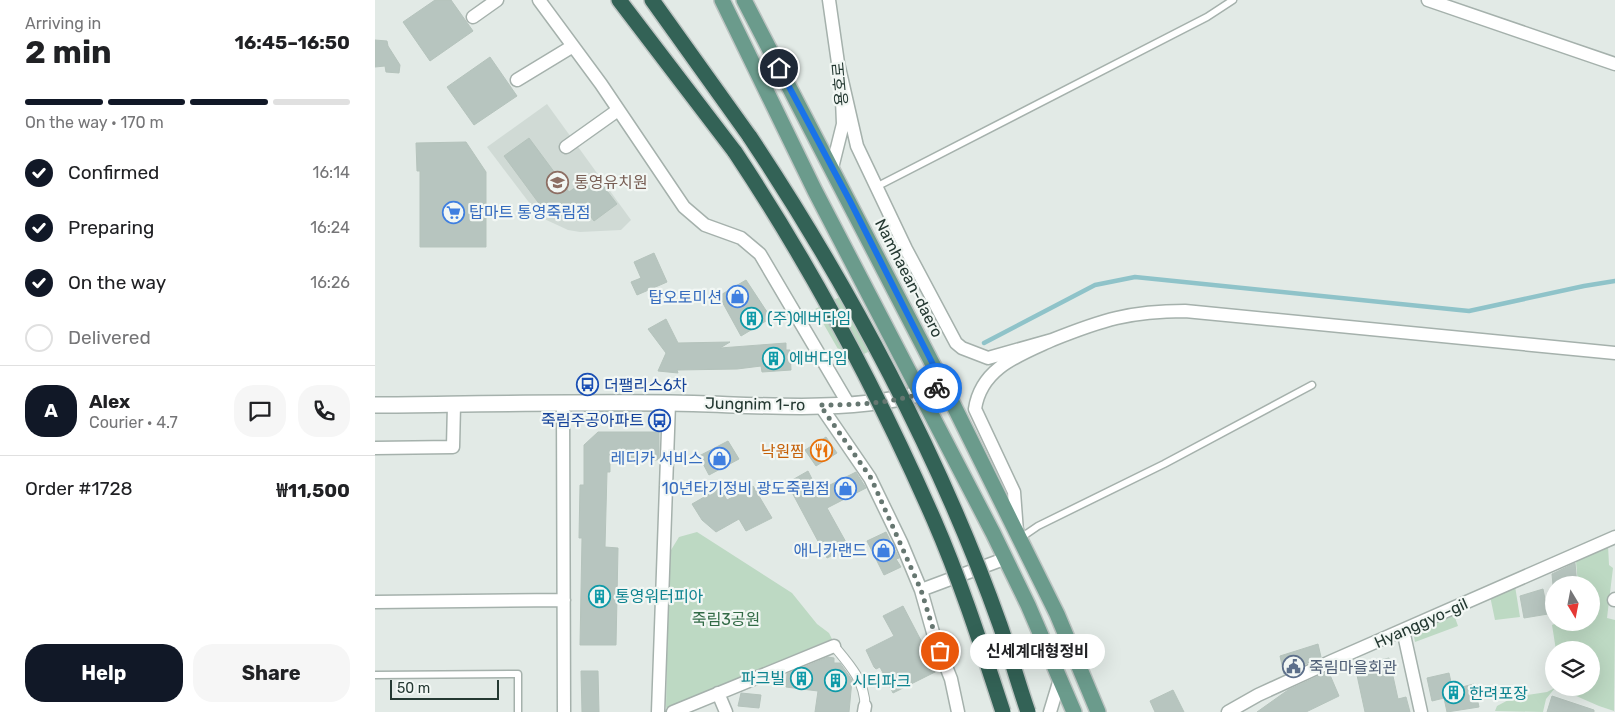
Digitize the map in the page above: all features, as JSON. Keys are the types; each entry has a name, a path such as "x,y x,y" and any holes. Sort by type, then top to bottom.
{"highway":[{"path":"619,0 735,152 776,215 883,409 934,522 978,637 1003,712"},
{"path":"652,0 750,137 793,202 838,279 917,430 950,503 999,624 1028,712"}],"main road":[{"path":"722,0 815,191 993,533 1028,605 1074,712"},
{"name":"Namhaean-daero","path":"744,0 944,386 1071,645 1098,712"}],"street":[{"path":"473,17 497,0"},
{"path":"539,0 618,110 684,208 705,225 741,238 760,254 849,405"},
{"name":"용호로","path":"829,0 839,63 843,124 832,168"},
{"path":"1428,0 1615,64"},
{"path":"517,80 573,46"},
{"path":"839,63 857,146 876,187 956,343 962,348 988,358 1052,340 1120,316 1152,311 1185,311 1615,353"},
{"path":"566,146 618,110"},
{"path":"1018,539 1014,492 975,409 977,400 995,369 1052,340"},
{"name":"Jungnim 1-ro","path":"375,405 669,403 849,405 920,395 944,386"},
{"path":"659,712 669,403"},
{"path":"375,448 453,447 453,404"},
{"path":"563,404 564,712"},
{"path":"820,405 871,478 921,590 934,636 951,679 958,712"},
{"name":"Hyanggyo-gil","path":"1228,712 1258,695 1615,537"},
{"path":"921,590 1004,558"},
{"path":"375,602 563,600"},
{"path":"1403,630 1421,712"},
{"path":"673,712 834,646 862,683 865,694 864,709"},
{"path":"1051,712 1060,679"},
{"path":"718,693 726,712"}],"lane":[{"path":"876,187 1207,17 1233,0"},
{"path":"1018,539 1038,526 1164,464 1312,385"},
{"path":"375,675 518,674 518,712"}],"shaded area":[{"name":"통영유치원","path":"547,104 631,220 621,230 580,232 568,230 540,217 487,147"}],"green space":[{"path":"848,293 878,347 846,363 815,309"},
{"name":"죽림3공원","path":"697,532 792,593 817,624 829,633 832,639 666,708 669,562 671,550 679,537"},
{"path":"1608,545 1609,565 1613,568 1607,618 1615,620 1614,711 1576,696 1600,696 1600,641 1555,641 1553,631 1600,631 1600,576 1577,576 1576,561"},
{"path":"1515,586 1520,617 1495,620 1490,596"},
{"path":"1453,612 1458,626 1415,642 1413,632"},
{"path":"1545,692 1545,696 1548,696 1543,712 1495,711 1497,706 1514,697"}],"building":[{"path":"435,0 451,0 473,31 430,61 403,22"},
{"path":"375,40 387,41 388,46 400,65 399,73 386,72 385,66 375,67"},
{"path":"490,57 517,96 474,125 447,87"},
{"path":"529,138 569,192 594,174 617,204 594,221 584,208 568,219 560,209 549,217 504,156"},
{"name":"탑마트 통영죽림점","path":"466,142 486,172 486,247 420,247 420,171 417,171 416,143"},
{"path":"654,253 667,282 637,295 631,282 641,278 634,262"},
{"path":"746,280 771,318 741,336 719,296"},
{"path":"666,319 678,343 730,342 720,348 786,343 786,350 790,350 791,370 762,372 761,366 737,369 677,370 678,373 658,371 666,353 648,329"},
{"path":"598,432 659,432 659,460 610,459 610,472 607,472 605,547 618,548 616,645 580,645 582,538 579,538 580,485 584,485 584,445"},
{"name":"낙원찜","path":"826,437 837,453 816,466 805,450"},
{"name":"레디카 서비스","path":"728,441 739,459 709,475 699,456"},
{"path":"808,471 818,491 856,472 866,488 827,508 852,553 842,558 839,552 827,558 787,483"},
{"path":"753,486 772,518 746,531 739,519 716,532 702,520 692,504 720,488 727,500"},
{"name":"애니카랜드","path":"886,532 899,558 896,559 901,567 884,575 867,541"},
{"path":"1575,563 1576,576 1552,576 1552,574"},
{"path":"1543,589 1545,614 1524,618 1520,596"},
{"path":"903,606 927,652 930,651 939,670 893,693 880,667 876,669 874,667 866,650 894,636 883,616"},
{"name":"죽림마을회관","path":"1318,644 1321,657 1284,674 1280,656"},
{"path":"828,657 834,658 834,663 840,663 852,680 849,712 815,712 818,691 786,687 787,674"},
{"path":"1389,658 1398,699 1406,697 1410,712 1365,712 1355,666"},
{"path":"581,671 598,671 599,712 582,712"},
{"path":"1325,673 1326,676 1330,675 1339,696 1306,712 1257,712 1288,690"},
{"name":"한려포장","path":"1449,673 1451,682 1456,681 1458,688 1474,684 1479,707 1447,712 1444,698 1432,701 1427,678"},
{"path":"1173,690 1184,712 1155,712 1150,701"},
{"path":"741,693 761,695 759,708 738,706"},
{"path":"1552,696 1594,710 1594,712 1547,712"}],"waterway":[{"path":"984,343 1095,285 1135,277 1469,311 1615,281"}],"way so far":[{"path":"937,388 920,395 871,404 820,405 871,478 921,590 940,651"}],"place":[{"name":"통영유치원","path":"558,182"},
{"name":"탑마트 통영죽림점","path":"453,212"},
{"name":"탑오토미션","path":"738,297"},
{"name":"(주)에버다임","path":"751,318"},
{"name":"에버다임","path":"773,358"},
{"name":"더팰리스6차","path":"588,385"},
{"name":"죽림주공아파트","path":"660,420"},
{"name":"낙원찜","path":"821,451"},
{"name":"레디카 서비스","path":"719,458"},
{"name":"10년타기정비 광도죽림점","path":"846,488"},
{"name":"애니카랜드","path":"883,550"},
{"name":"통영워터피아","path":"599,596"},
{"name":"신세계대형정비","path":"940,651"},
{"name":"죽림마을회관","path":"1293,667"},
{"name":"파크빌","path":"801,678"},
{"name":"시티파크","path":"836,681"},
{"name":"한려포장","path":"1453,693"}],"route":[{"path":"779,68 850,201 944,386 937,388"}]}
